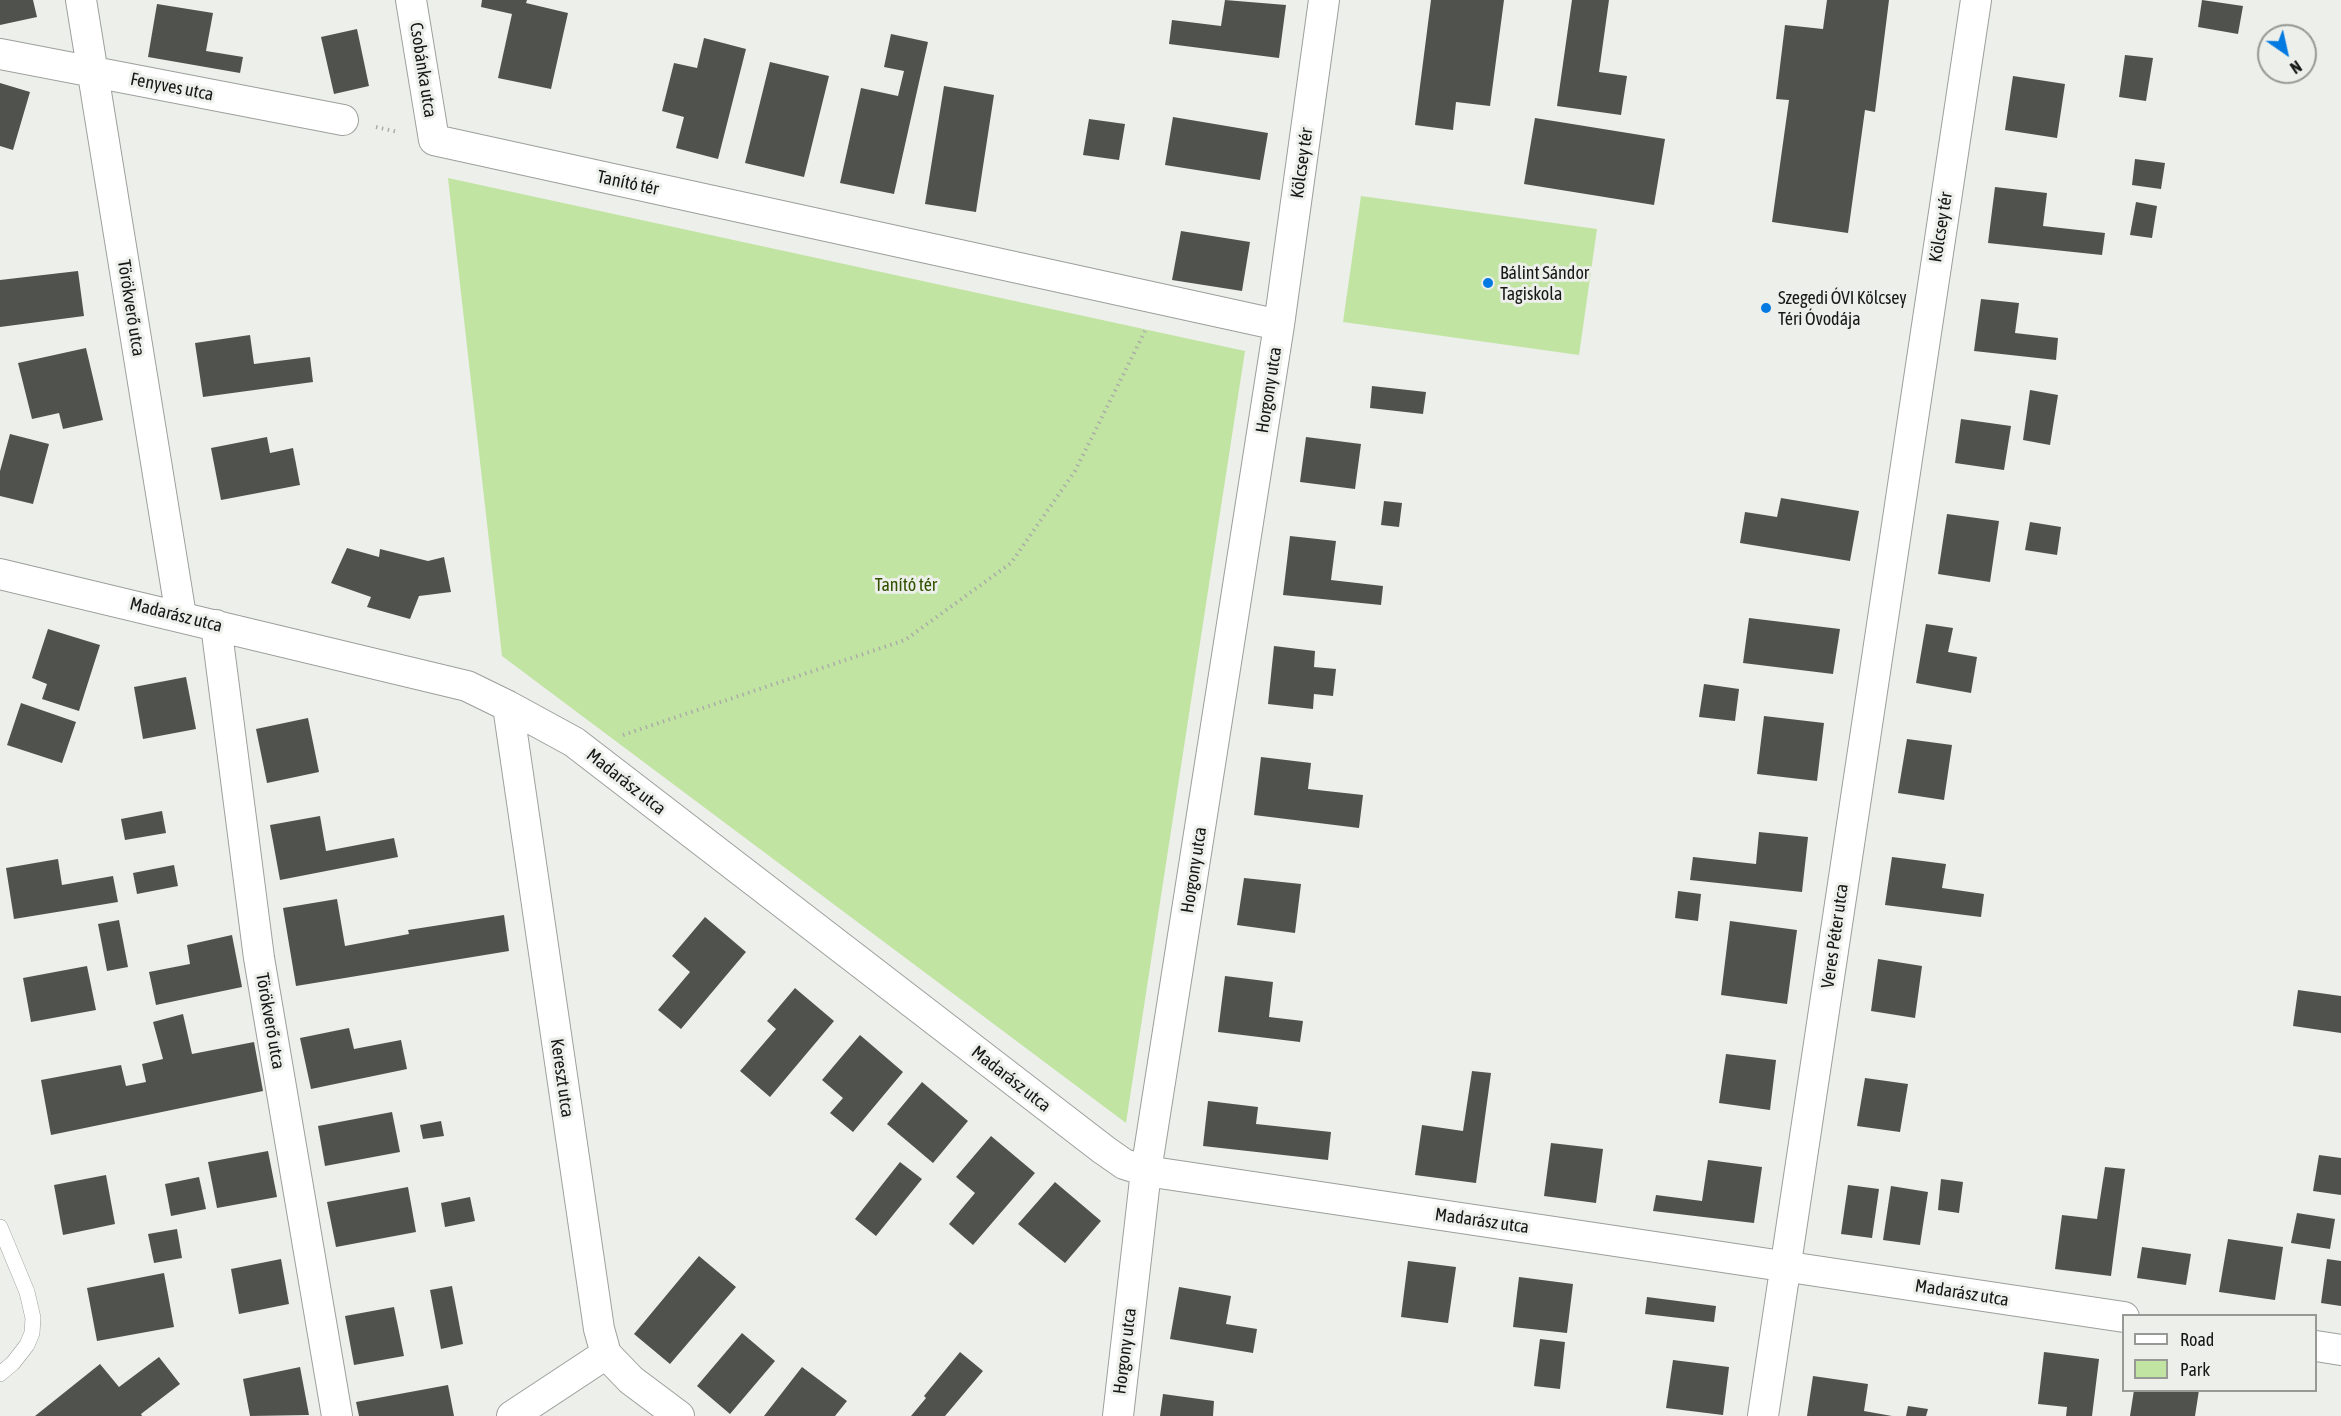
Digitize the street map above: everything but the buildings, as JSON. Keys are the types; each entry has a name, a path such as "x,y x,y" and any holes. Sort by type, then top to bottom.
{"street":[{"name":"Törökverő utca","path":"81,0 181,616"},
{"name":"Csobánka utca","path":"411,0 434,140"},
{"name":"Kölcsey tér","path":"1279,325 1324,0"},
{"name":"Kölcsey tér","path":"1907,455 1976,0"},
{"name":"Fenyves utca","path":"0,54 343,120"},
{"name":"Tanító tér","path":"434,140 1160,301 1279,325"},
{"name":"Horgony utca","path":"1118,1416 1146,1172 1279,325"},
{"name":"Veres Péter utca","path":"1763,1416 1907,455"},
{"name":"Madarász utca","path":"0,574 467,686 508,706 573,742 1104,1150 1125,1164 1146,1172 2122,1317"},
{"name":"Törökverő utca","path":"216,625 259,958 337,1416"},
{"name":"Kereszt utca","path":"508,706 597,1317 606,1354"},
{"path":"2317,1346 2341,1350"},
{"path":"512,1416 606,1354 631,1380 679,1416"}],"lane":[{"path":"0,1227 27,1292 33,1318 32,1333 27,1345 13,1363 0,1374"}],"path":[{"path":"343,120 434,140"},
{"path":"573,742 612,739 905,640 1011,562 1075,471 1160,301"}],"green space":[{"name":"Tanító tér","path":"448,178 1245,351 1126,1123 502,656"},
{"path":"1361,196 1597,229 1579,355 1343,322"}],"place":[{"name":"Bálint Sándor Tagiskola","path":"1488,283"},
{"name":"Szegedi ÓVI Kölcsey Téri Óvodája","path":"1766,308"}]}
